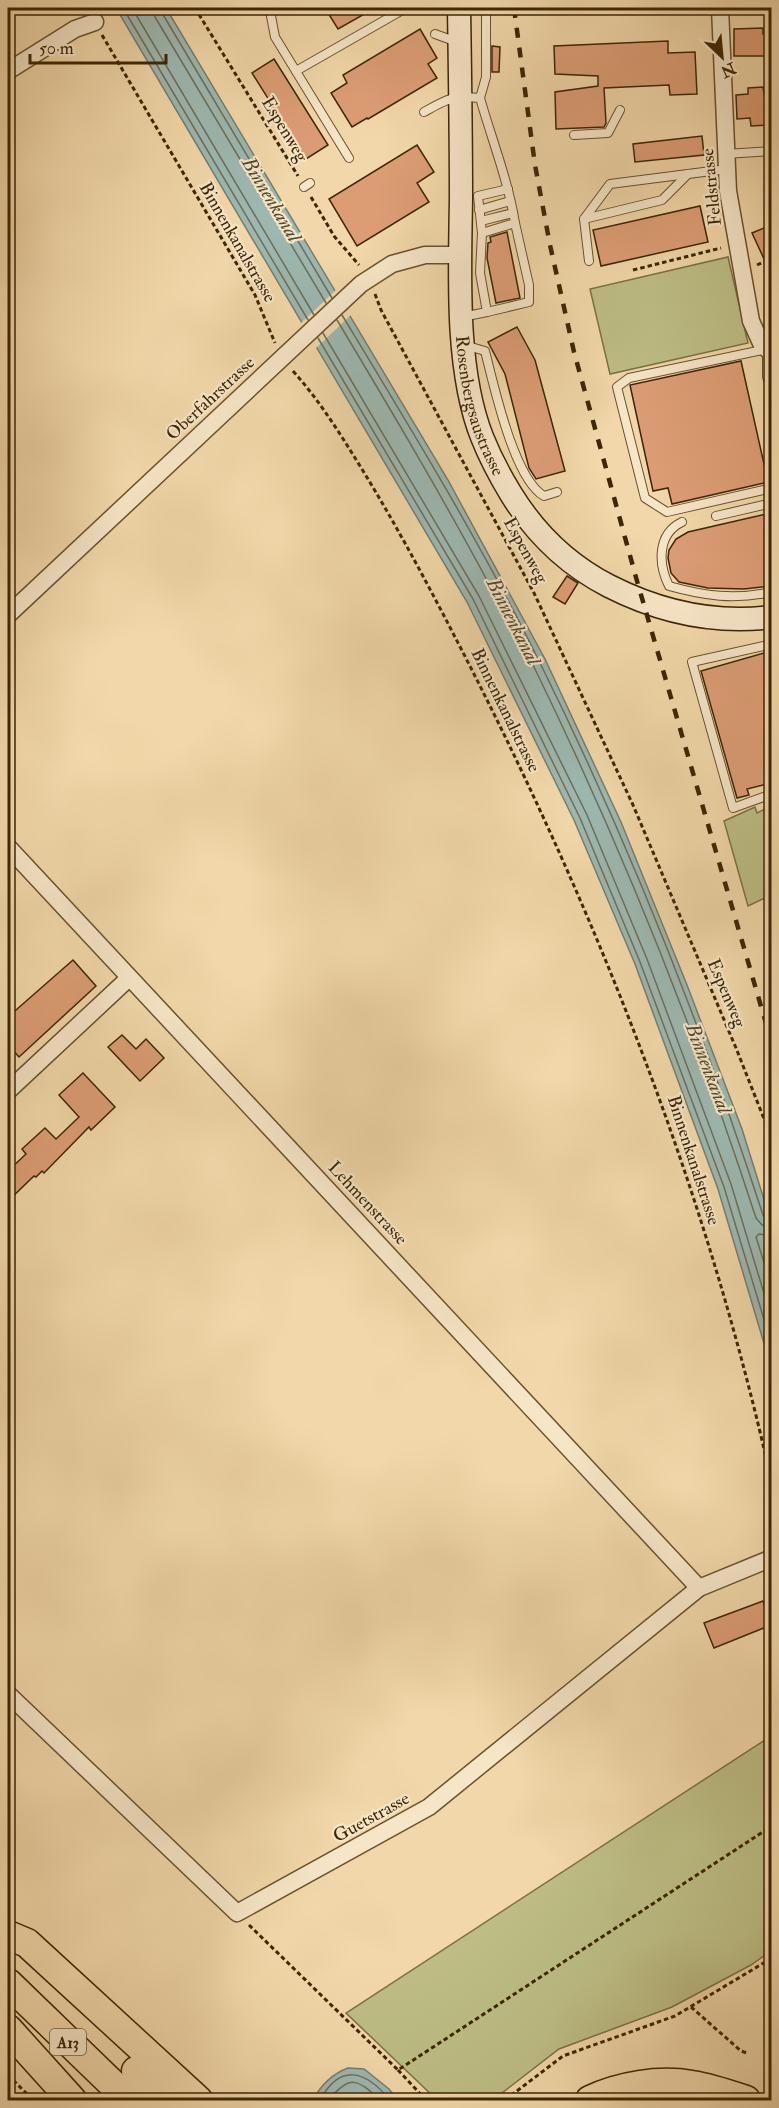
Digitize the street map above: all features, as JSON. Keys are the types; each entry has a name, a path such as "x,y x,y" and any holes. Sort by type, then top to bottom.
{"highway":[{"name":"A13","path":"8,1935 27,1943 198,2100"},
{"name":"A13","path":"8,1946 167,2100"},
{"name":"A13","path":"8,1983 129,2100"},
{"name":"A13","path":"8,2029 72,2100"},
{"path":"590,2100 639,2086 667,2083 690,2084 746,2100"}],"street":[{"name":"Rosenbergsaustrasse","path":"459,8 460,43 470,97 460,255 464,345 471,399 481,435 496,469 523,514 548,543 595,578 634,598 698,616 753,619 771,617"},
{"name":"Feldstrasse","path":"720,8 718,104 728,191 751,321 756,335 769,349"},
{"path":"8,71 75,29 95,22"},
{"name":"Oberfahrstrasse","path":"8,615 365,281 392,264 425,255 460,255"},
{"name":"Lehmenstrasse","path":"8,847 699,1588"},
{"path":"8,1091 129,978"},
{"name":"Guetstrasse","path":"237,1913 429,1807 699,1588 771,1558"},
{"path":"8,1694 237,1913"}],"lane":[{"path":"272,8 271,16 275,37 349,158"},
{"path":"296,71 406,8"},
{"path":"424,112 444,100 470,97 486,77 486,8"},
{"path":"435,34 460,43"},
{"path":"462,318 529,302 529,285 508,189 470,97"},
{"path":"574,135 608,133 620,110"},
{"path":"589,261 584,219 610,184 688,174 726,161 771,151"},
{"path":"584,219 663,201 688,174"},
{"path":"487,312 480,273 482,233 478,196 508,189"},
{"path":"479,210 510,201"},
{"path":"481,221 513,213"},
{"path":"482,233 514,223"},
{"path":"464,345 484,351 508,439 534,490 544,496 557,492"},
{"path":"769,349 629,378 617,387 645,498 667,512 771,488"},
{"name":"Feldstrasse","path":"769,349 767,376 771,391"},
{"path":"716,516 771,503"},
{"path":"682,522 672,527 660,560 669,586 700,595 738,597 771,592"},
{"path":"771,644 693,662 733,808 771,794"},
{"path":"771,907 771,915"}],"path":[{"name":"Espenweg","path":"195,8 307,185 334,236 365,281 534,593 633,805 736,1048 771,1139"},
{"name":"Binnenkanalstrasse","path":"95,22 308,387 380,499 426,581 489,703 549,829 628,1014 665,1111 723,1294 747,1379 771,1484"},
{"path":"633,270 738,244"},
{"path":"398,2070 771,1826"},
{"path":"237,1913 426,2100"},
{"path":"505,2100 563,2056 675,2016 771,1958"},
{"path":"691,2007 741,2051 747,2053"},
{"path":"8,2075 33,2100"}],"green space":[{"path":"728,257 748,343 610,374 590,289"},
{"path":"771,806 771,895 748,906 724,821 755,807 757,813"},
{"path":"771,1736 771,1951 751,1965 672,2007 559,2049 493,2100 437,2100 346,2013"}],"water":[{"name":"Binnenkanal","path":"116,8 166,8 448,480 545,659 621,822 742,1129 771,1222 771,1367 718,1189 635,964 574,820 467,602"},
{"path":"348,2068 364,2069 389,2089 398,2100 313,2100 328,2081 337,2073"}],"pier":[{"path":"337,289 352,314 314,350 300,324"}],"building":[{"path":"325,8 375,8 338,29"},
{"path":"763,28 763,34 771,34 771,56 734,56 734,29"},
{"path":"420,29 437,58 428,64 437,78 352,127 331,93 347,83 343,75"},
{"path":"668,41 668,53 695,52 697,94 670,95 669,85 604,88 606,123 604,127 556,129 555,92 598,86 598,76 555,74 554,46"},
{"path":"492,46 500,47 499,72 492,72"},
{"path":"274,59 328,145 306,159 252,73"},
{"path":"763,87 764,94 771,94 771,118 766,118 766,125 751,126 750,118 737,119 736,95 748,94 748,88"},
{"path":"702,136 704,155 635,162 633,144"},
{"path":"417,145 434,172 417,183 429,202 357,246 329,199"},
{"path":"700,206 708,242 601,266 593,230"},
{"path":"771,225 771,274 752,233"},
{"path":"507,232 520,298 496,303 487,258 488,243 491,242 490,237"},
{"path":"517,327 535,360 565,471 536,479 529,468 505,374 488,342"},
{"path":"741,361 768,482 672,504 668,488 653,491 630,385"},
{"path":"771,513 771,586 744,589 708,588 679,582 671,573 669,550 676,539 688,532"},
{"path":"567,576 578,583 565,604 553,597"},
{"path":"771,651 771,783 747,789 749,795 737,798 701,671"},
{"path":"73,960 96,986 19,1057 8,1045 8,1017"},
{"path":"122,1035 136,1049 146,1039 164,1058 140,1081 108,1047"},
{"path":"83,1073 115,1107 91,1130 89,1127 44,1173 42,1171 36,1177 34,1176 8,1201 8,1171 26,1154 22,1149 45,1128 56,1139 79,1117 59,1095"},
{"path":"763,1601 771,1625 714,1648 704,1623"}],"railway":[{"path":"514,8 535,165 574,352 637,581 772,1044"}]}
